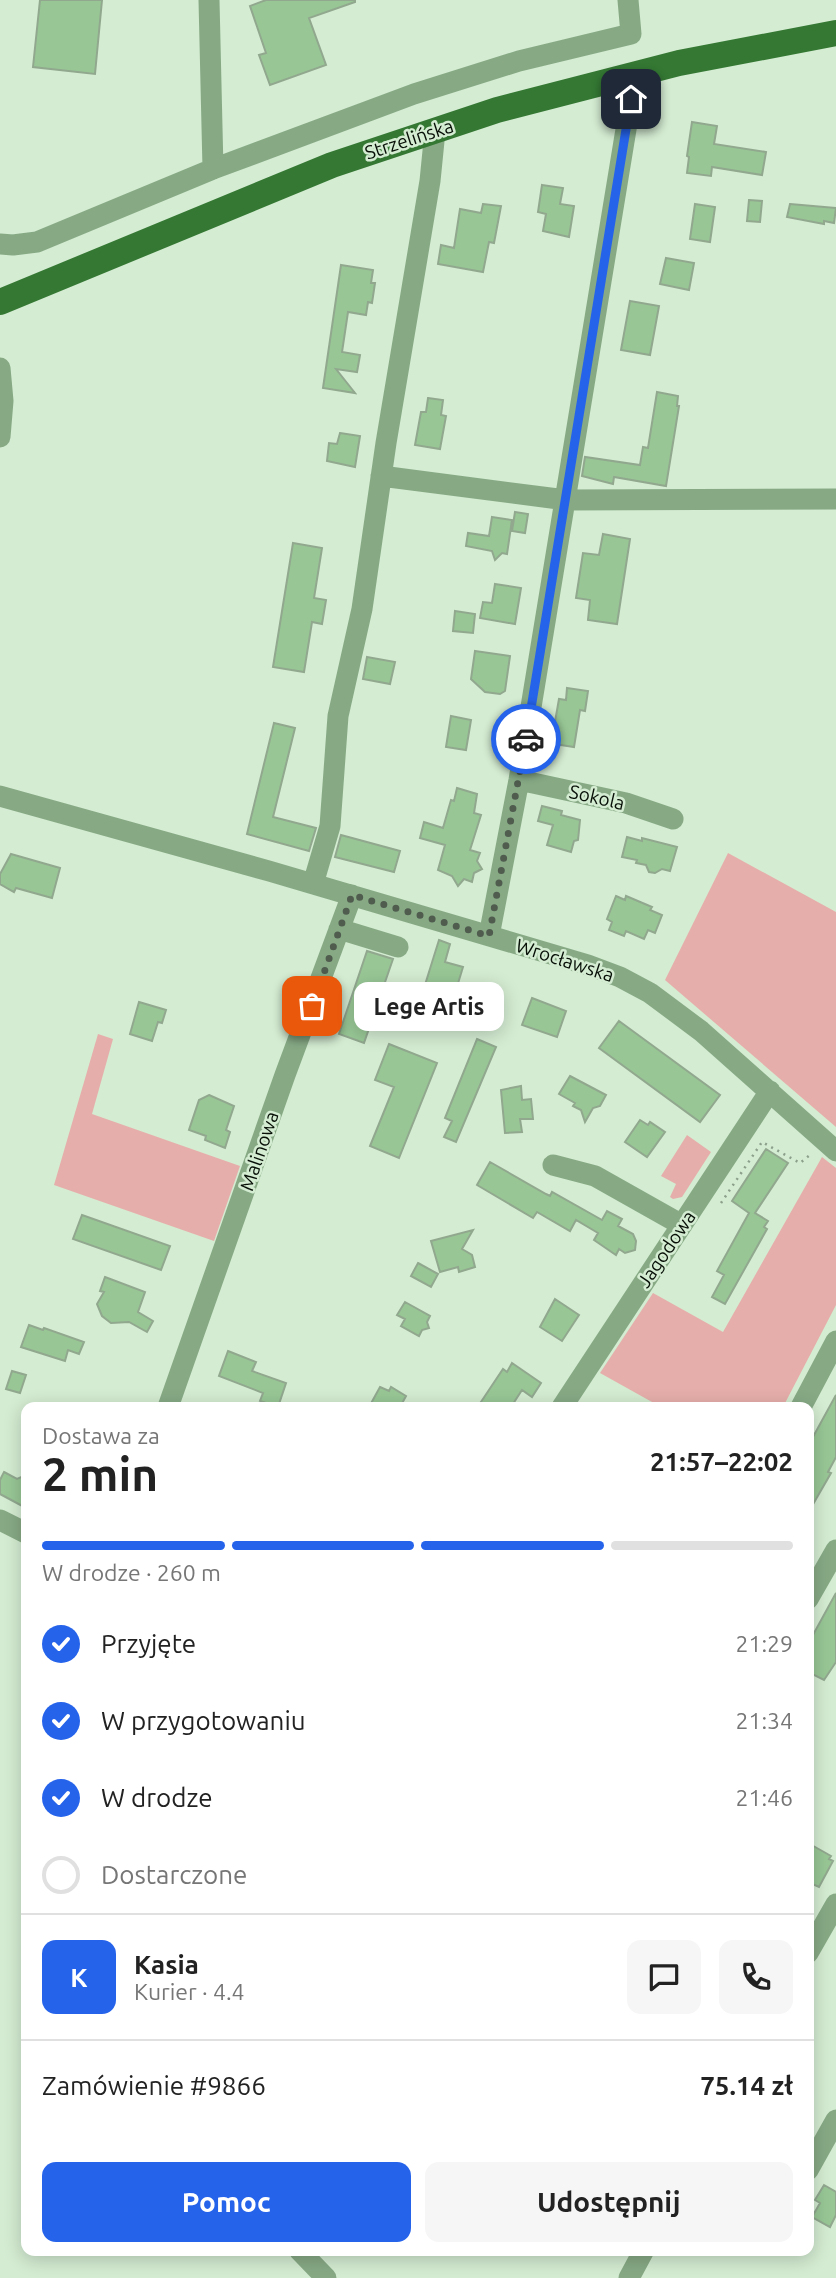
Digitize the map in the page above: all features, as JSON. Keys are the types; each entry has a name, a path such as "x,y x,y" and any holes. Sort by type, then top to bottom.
{"main road":[{"name":"Strzelińska","path":"0,302 332,164 497,110 723,54 836,33"}],"street":[{"path":"209,0 213,169"},
{"path":"0,244 37,243 213,169 414,94 519,61 631,34 628,0"},
{"path":"489,936 519,780 566,500 629,113 632,75"},
{"path":"313,884 330,826 338,716 362,609 381,476 430,181 435,131"},
{"path":"0,368 3,401 0,437"},
{"path":"381,476 566,500 836,499"},
{"name":"Sokola","path":"519,780 626,803 673,818"},
{"name":"Wrocławska","path":"0,796 352,895 588,965 620,977 650,993 701,1031 831,1146"},
{"name":"Malinowa","path":"170,1402 352,895"},
{"path":"339,929 398,947"},
{"name":"Jagodowa","path":"565,1402 770,1091"},
{"path":"553,1165 595,1176 682,1224"},
{"path":"804,1402 836,1341"},
{"path":"0,1520 21,1530"},
{"path":"814,1588 836,1550"},
{"path":"814,1943 836,1904"},
{"path":"814,2159 836,2120"},
{"path":"305,2256 326,2278"},
{"path":"629,2278 641,2256"}],"path":[{"path":"716,1210 762,1142 800,1163 831,1146"}],"shaded area":[{"path":"728,853 836,912 836,1127 665,980"},
{"path":"98,1034 113,1039 92,1114 240,1166 214,1241 54,1185"},
{"path":"687,1135 711,1152 682,1197 673,1199 670,1197 676,1184 661,1176"},
{"path":"822,1157 836,1168 836,1305 786,1402 652,1402 600,1373 653,1293 723,1332"}],"building":[{"path":"40,0 102,0 95,74 33,67"},
{"path":"266,0 355,2 309,18 326,65 270,85 259,55 266,53 250,6"},
{"path":"692,122 717,126 714,144 766,152 762,175 712,167 711,176 687,173"},
{"path":"542,185 563,188 560,204 574,206 569,237 543,231 546,214 538,212"},
{"path":"749,200 762,201 760,222 747,221"},
{"path":"483,204 501,206 494,243 489,242 483,272 438,264 441,245 454,248 460,209 481,213"},
{"path":"695,204 715,207 710,242 690,239"},
{"path":"790,204 836,208 834,223 824,221 824,224 787,217"},
{"path":"666,258 694,263 689,290 660,284"},
{"path":"341,265 373,270 371,283 375,283 372,303 368,302 366,315 348,312 342,352 360,355 357,372 336,369 355,393 323,388"},
{"path":"630,301 659,306 650,355 621,350"},
{"path":"657,392 678,396 679,406 666,486 614,477 613,484 582,476 585,457 640,465 643,447 648,448"},
{"path":"428,398 443,400 441,415 446,416 440,449 415,445 421,412 426,412"},
{"path":"340,433 360,436 355,467 327,461 329,443 337,444"},
{"path":"515,512 528,514 525,533 512,531"},
{"path":"492,517 512,520 507,554 502,553 495,560 492,551 466,546 468,533 489,536"},
{"path":"603,534 630,539 617,624 588,620 590,600 576,598 583,553 599,555"},
{"path":"293,543 322,548 314,598 326,600 322,624 312,622 304,672 273,667"},
{"path":"495,584 521,588 515,624 480,618 483,602 492,603"},
{"path":"455,611 475,614 473,633 453,631"},
{"path":"475,651 510,656 505,691 500,694 485,692 471,679"},
{"path":"367,657 395,662 390,684 363,679"},
{"path":"567,688 588,691 585,711 580,710 574,747 554,744 556,733 553,733 559,699 566,700"},
{"path":"451,716 471,720 466,750 446,747"},
{"path":"274,723 295,728 273,817 316,828 309,851 247,834"},
{"path":"457,788 477,794 474,813 481,815 470,850 480,853 477,861 482,869 474,873 472,882 464,879 458,886 452,876 438,870 445,845 420,838 424,822 443,828"},
{"path":"542,806 562,811 561,815 580,820 578,840 574,841 571,852 547,845 553,825 538,821"},
{"path":"341,835 400,851 394,872 335,857"},
{"path":"627,837 677,847 670,871 662,869 655,873 649,872 646,865 636,863 637,860 622,857"},
{"path":"11,854 60,868 52,898 16,888 14,892 0,884 0,874"},
{"path":"616,896 625,900 626,896 652,907 650,910 662,915 655,933 648,930 644,939 626,931 624,936 609,930 612,922 607,919"},
{"path":"439,940 450,944 445,962 463,967 449,1013 419,1004"},
{"path":"367,951 393,959 364,1043 339,1034"},
{"path":"532,998 566,1011 557,1037 522,1025"},
{"path":"139,1002 166,1010 162,1023 158,1022 152,1041 130,1034"},
{"path":"619,1021 720,1095 700,1122 599,1048"},
{"path":"477,1039 496,1047 456,1142 444,1137 452,1121 445,1118"},
{"path":"389,1044 437,1063 399,1158 370,1146 394,1087 375,1080"},
{"path":"570,1076 606,1095 600,1106 593,1108 585,1122 581,1110 573,1106 575,1103 559,1094"},
{"path":"521,1086 522,1100 531,1099 533,1119 520,1119 522,1132 505,1133 501,1090"},
{"path":"209,1095 234,1106 226,1130 230,1132 225,1148 205,1140 206,1136 189,1130 199,1100"},
{"path":"640,1120 648,1125 650,1122 665,1132 647,1157 625,1142"},
{"path":"766,1149 788,1163 755,1213 768,1221 764,1227 767,1229 725,1304 712,1297 724,1275 717,1271 749,1213 732,1201"},
{"path":"490,1162 546,1194 550,1196 552,1192 602,1220 607,1211 622,1219 618,1226 633,1234 636,1241 635,1250 625,1253 619,1249 616,1255 594,1240 598,1233 576,1220 570,1231 537,1212 533,1218 477,1185"},
{"path":"82,1215 170,1246 161,1270 73,1239"},
{"path":"473,1230 462,1249 472,1255 475,1267 459,1272 458,1267 440,1272 431,1241"},
{"path":"418,1263 438,1274 431,1287 411,1276"},
{"path":"105,1277 145,1292 138,1312 153,1321 147,1332 129,1322 111,1323 102,1316 97,1304 104,1292 100,1291"},
{"path":"555,1299 579,1315 562,1341 540,1327"},
{"path":"405,1302 430,1316 427,1322 429,1328 422,1330 419,1336 401,1326 405,1319 397,1315"},
{"path":"29,1325 84,1342 79,1354 68,1350 65,1361 21,1347"},
{"path":"228,1351 256,1362 252,1371 286,1383 280,1402 263,1402 260,1401 263,1393 219,1376"},
{"path":"512,1363 541,1383 532,1397 522,1390 514,1402 481,1402 503,1369 507,1372"},
{"path":"12,1371 26,1375 20,1393 6,1389"},
{"path":"380,1387 389,1391 391,1387 406,1396 403,1402 372,1402"},
{"path":"836,1395 836,1457 828,1472 831,1473 814,1503 814,1435"},
{"path":"4,1472 17,1479 21,1477 21,1505 0,1494 0,1480"},
{"path":"836,1593 836,1662 824,1680 814,1675 814,1633"},
{"path":"814,1846 831,1856 829,1859 833,1861 819,1887 814,1885"},
{"path":"824,2185 836,2192 836,2215 830,2227 814,2218 820,2203 815,2200"}],"way so far":[{"path":"312,1006 352,895 489,936 526,739"}],"place":[{"name":"Lege Artis","path":"312,1006"}],"route":[{"path":"526,739 631,99"}]}
